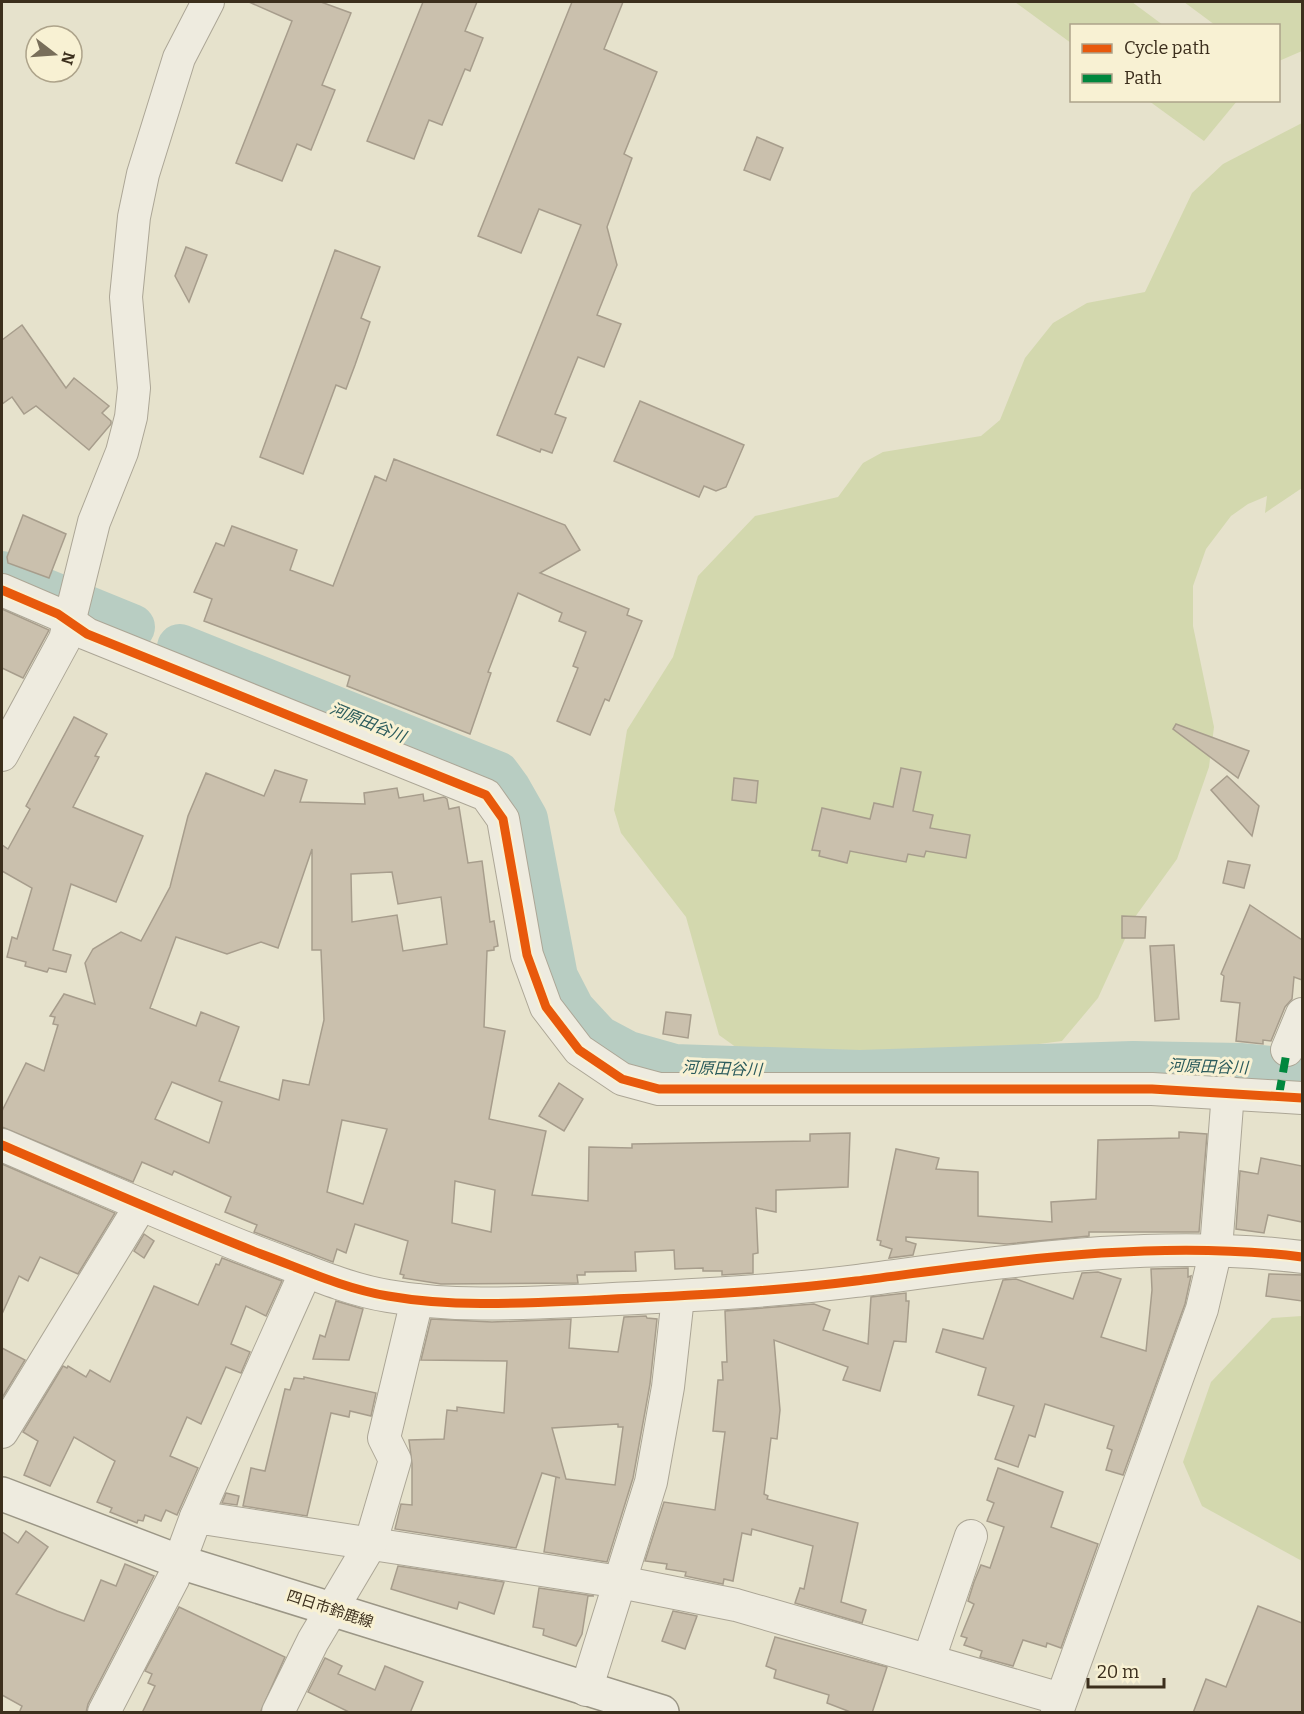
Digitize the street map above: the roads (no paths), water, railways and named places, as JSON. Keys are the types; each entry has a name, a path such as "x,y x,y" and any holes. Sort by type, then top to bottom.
{"main road":[{"name":"四日市鈴鹿線","path":"2,1494 180,1562 332,1610 582,1701 662,1713"}],"street":[{"path":"2,755 65,639 94,522 122,452 131,417 134,388 126,297 134,217 143,174 179,58 208,2"},
{"path":"2,590 58,614 73,610"},
{"path":"73,610 134,653 486,795 503,819 526,955 546,1007 579,1050 622,1079 660,1089 1152,1089 1302,1098"},
{"path":"1287,1050 1302,1014"},
{"path":"196,1517 620,1582 736,1605 929,1659 1059,1706 1202,1310 1216,1250 1228,1092"},
{"path":"2,1145 141,1205 306,1271 384,1296 417,1300 518,1303 678,1297 853,1281 1043,1258 1117,1252 1216,1250 1302,1257"},
{"path":"2,1432 141,1205"},
{"path":"104,1713 180,1562 196,1517 306,1271"},
{"path":"582,1701 651,1482 668,1387 678,1297"},
{"path":"278,1713 313,1641 370,1545 394,1460 384,1438 417,1300"},
{"path":"929,1659 970,1536"}],"waterway":[{"name":"河原田谷川","path":"2,574 132,627"},
{"name":"河原田谷川","path":"180,647 497,774 525,819 555,977 572,1010 598,1038 628,1054 674,1067 860,1073 1133,1064 1240,1066 1302,1072"}]}
